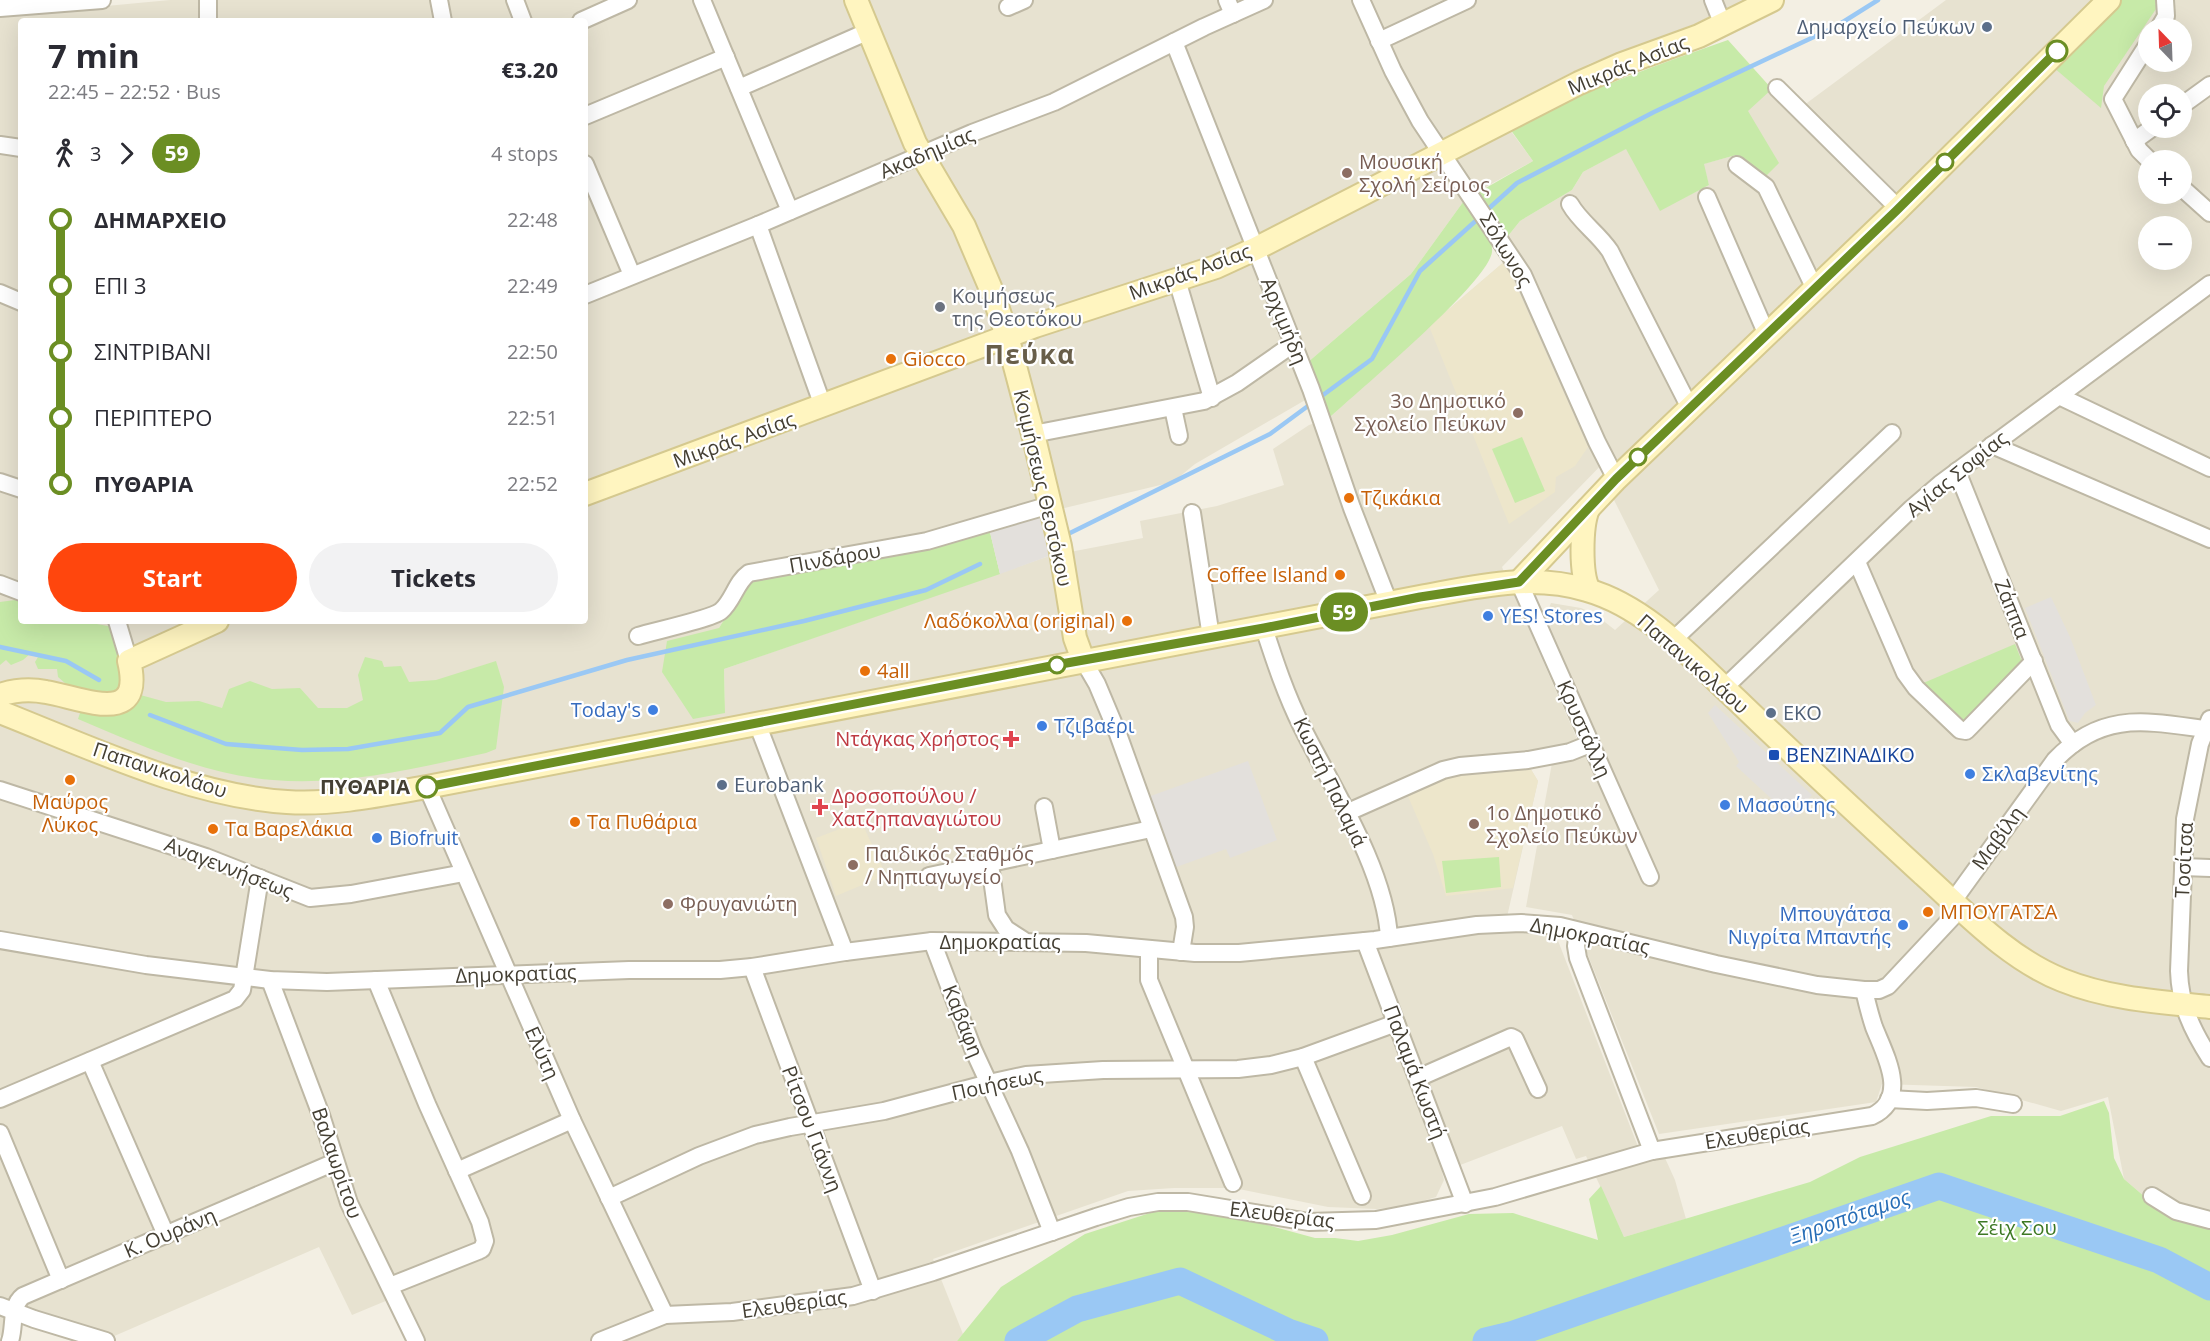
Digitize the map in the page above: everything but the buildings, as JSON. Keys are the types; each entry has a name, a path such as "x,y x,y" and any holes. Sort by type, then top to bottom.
{"street":[{"path":"0,8 102,0"},
{"path":"208,0 208,18"},
{"path":"439,0 442,18"},
{"path":"515,0 523,18"},
{"path":"588,18 628,0"},
{"path":"702,0 790,211"},
{"name":"Κοιμήσεως Θεοτόκου","path":"856,0 921,156 964,226 993,294 1007,336 1050,505 1064,564 1074,633 1083,660 1110,714 1184,917 1185,927 1181,952"},
{"name":"Ακαδημίας","path":"588,294 758,225 972,133 1054,102 1174,42 1230,7 1264,0"},
{"name":"Σόλωνος","path":"1361,0 1404,93 1441,153 1477,202 1528,283 1613,475"},
{"path":"1379,41 1467,0"},
{"path":"1713,0 1723,25"},
{"name":"Μικράς Ασίας","path":"588,493 1007,336 1216,267 1608,69 1723,25 1772,0"},
{"path":"1812,284 1890,200 2098,0"},
{"path":"1613,475 1588,509 1519,582 1516,572 1529,551 1613,475 2109,0"},
{"path":"2165,0 2165,18"},
{"path":"739,88 869,31"},
{"name":"Αρχιμήδη","path":"1174,42 1311,389 1352,508 1389,603"},
{"path":"588,115 726,57"},
{"path":"2138,60 2113,99 2139,150"},
{"path":"2192,98 2210,85"},
{"path":"1777,88 1890,200"},
{"path":"2134,141 2138,138"},
{"path":"0,145 18,148"},
{"path":"1737,165 1766,188 1812,284"},
{"path":"588,171 632,275"},
{"path":"1707,197 1764,329"},
{"path":"2192,197 2210,213"},
{"path":"1570,204 1578,217 1598,234 1610,251 1687,403"},
{"path":"758,225 823,406"},
{"path":"1177,280 1212,398"},
{"name":"Αγίας Σοφίας","path":"1724,688 1912,508 1957,471 2210,284"},
{"path":"0,294 18,301"},
{"path":"1033,434 1173,408 1212,398 1255,372 1293,344"},
{"path":"2059,396 2210,468"},
{"path":"1173,408 1179,436"},
{"path":"1672,641 1892,433"},
{"path":"1992,445 2210,539"},
{"name":"Ζάππα","path":"1957,471 2061,729 2073,744"},
{"path":"0,482 18,488"},
{"name":"Πινδάρου","path":"638,636 718,613 749,573 927,541 1050,505"},
{"path":"1588,509 1584,526 1584,542 1586,580 1589,591"},
{"path":"1192,513 1211,637"},
{"path":"1857,562 1901,667 1909,680 1960,730 1966,731 2034,661"},
{"name":"Παπανικολάου","path":"6,715 178,780 270,800 337,801 427,787 1453,591 1519,582 1548,581 1589,591 1623,605 1672,641 1957,905 2024,960 2061,980 2088,989 2124,998 2210,1007"},
{"name":"Κρυστάλλη","path":"1519,582 1650,877"},
{"path":"0,584 18,591"},
{"path":"0,695 23,690 52,693 104,704 120,703 128,697 131,688 129,661 118,624"},
{"path":"129,661 210,624"},
{"name":"Κωστή Παλαμά","path":"1264,628 1289,700 1346,813 1383,898 1389,938"},
{"path":"6,715 23,690"},
{"path":"36,727 52,693"},
{"name":"Μαβίλη","path":"1957,905 2055,760 2073,744 2101,729 2126,721 2207,724"},
{"path":"757,723 845,952"},
{"name":"Τοσίτσα","path":"2207,724 2188,796 2179,971 2183,1005 2191,1027 2210,1058"},
{"path":"1346,813 1443,770 1528,760 1570,752 1590,744"},
{"name":"Ελύτη","path":"427,787 572,1120 665,1315"},
{"name":"Αναγεννήσεως","path":"0,790 206,857 303,896 318,898 464,873"},
{"path":"1044,807 1052,850"},
{"path":"929,876 1151,829"},
{"path":"990,864 997,915 1006,929 1024,940"},
{"path":"2183,867 2210,868"},
{"path":"0,1099 229,1002 242,990 260,878"},
{"name":"Δημοκρατίας","path":"0,940 111,960 270,980 318,982 508,974 752,968 845,952 932,941 1024,940 1098,943 1181,952 1257,952 1365,941 1486,924 1532,923 1578,931 1794,980 1879,990 1888,986 1957,905"},
{"path":"1578,931 1576,946 1578,958 1652,1151"},
{"name":"Καβάφη","path":"932,941 973,1049 1020,1151 1052,1232"},
{"name":"Παλαμά Κωστή","path":"1365,941 1465,1204"},
{"path":"1149,949 1149,980 1233,1183"},
{"name":"Ρίτσου Γιάννη","path":"752,968 873,1291"},
{"name":"Βαλαωρίτου","path":"270,980 321,1115 354,1215 416,1341"},
{"path":"376,980 485,1241 484,1246 478,1251 390,1286"},
{"path":"1864,990 1891,1072 1892,1085 1889,1099 1927,1101 1976,1098 2013,1104"},
{"name":"Ποιήσεως","path":"609,1198 678,1165 774,1130 884,1111 989,1083 1050,1073 1254,1068 1303,1057 1396,1023"},
{"path":"1418,1078 1511,1037 1515,1039 1538,1089"},
{"path":"1303,1057 1362,1196"},
{"path":"90,1061 166,1234"},
{"name":"Ελευθερίας","path":"600,1341 665,1315 743,1311 810,1303 873,1291 1118,1210 1158,1202 1188,1202 1309,1222 1398,1217 1530,1188 1652,1151 1865,1118 1880,1111 1889,1099"},
{"path":"457,1170 572,1120"},
{"path":"0,1133 61,1280"},
{"name":"Κ. Ουράνη","path":"7,1309 20,1298 335,1162"},
{"path":"2152,1196 2176,1211 2210,1220"},
{"path":"10,1341 7,1309 106,1341"}],"shaded area":[{"path":"170,0 1745,0 1692,25 1591,63 1496,111 1533,161 1466,198 1411,274 1307,363 1307,399 1195,464 1173,482 750,577 719,628 725,712 724,669 1049,556 1143,538 1140,521 1217,506 1284,485 1273,449 1309,425 1328,419 1429,326 1518,250 1508,236 1520,221 1572,190 1583,172 1627,148 1660,210 1709,185 1703,164 1736,155 1764,178 1778,163 1747,111 1769,91 1792,114 1946,0 2210,0 2210,1227 2166,1215 2124,1179 2108,1097 2061,1111 1976,1087 1882,1084 1876,1102 1659,1134 1572,915 1526,907 1552,763 1578,759 1604,749 1544,619 1551,603 1581,608 1596,615 1615,630 1659,590 1613,498 1633,480 1611,455 1502,567 1577,739 1521,753 1538,781 1504,930 1555,933 1644,1162 1665,1158 1675,1180 1686,1219 1624,1237 1586,1156 1576,1159 1562,1126 1442,1172 1444,1180 1436,1197 1406,1206 1377,1209 1328,1207 1234,1188 1128,1191 933,1259 963,1334 957,1341 423,1341 400,1295 352,1315 319,1247 112,1337 29,1311 0,1336 0,16"},
{"name":"3ο Δημοτικό Σχολείο Πεύκων","path":"1505,261 1588,447 1575,466 1556,477 1555,492 1509,524 1429,326"},
{"path":"1040,514 1049,556 1000,574 989,528"},
{"path":"2051,597 2070,637 2096,705 2085,713 2078,723 2070,721 2068,717 2025,608"},
{"path":"1715,705 1812,795 1792,818 1736,766 1739,762 1708,713"},
{"path":"1248,761 1277,840 1230,858 1226,849 1171,869 1145,798"},
{"name":"1ο Δημοτικό Σχολείο Πεύκων","path":"1529,766 1538,781 1513,888 1446,896 1433,854 1407,794 1464,771 1482,773"},
{"name":"Παιδικός Σταθμός / Νηπιαγωγείο","path":"861,821 886,875 836,896 816,838"}],"green space":[{"path":"2119,0 2156,0 2156,9 2150,18 2138,18 2138,36 2104,86 2101,108 2053,67"},
{"path":"1728,40 1772,89 1748,111 1779,163 1764,178 1736,155 1704,164 1709,185 1660,211 1626,149 1583,172 1572,190 1520,221 1508,236 1477,193 1533,161 1510,129 1617,81"},
{"path":"1466,198 1483,224 1492,246 1492,252 1485,267 1469,287 1420,337 1328,419 1307,363 1411,274"},
{"path":"1522,437 1545,491 1515,503 1492,449"},
{"path":"989,528 1000,574 724,669 725,713 693,719 662,672 667,641 719,628 750,577"},
{"path":"18,600 18,624 97,624 113,627 123,654 122,690 166,702 199,701 222,708 229,689 250,681 272,689 300,688 318,708 347,708 363,700 358,675 365,657 382,661 384,667 401,666 409,682 436,680 496,661 504,687 496,749 407,770 327,780 273,780 223,772 198,765 78,719 87,692 66,684 58,677 57,669 38,669 35,662 38,657 31,653 23,660 11,665 6,660 0,665 0,602"},
{"path":"2015,644 2023,664 1964,726 1921,684"},
{"path":"1499,857 1501,887 1446,893 1442,861"},
{"name":"Σέιχ Σου","path":"2104,1101 2109,1113 2114,1158 2124,1179 2166,1215 2210,1227 2210,1341 957,1341 1001,1287 1085,1234 1153,1212 1185,1210 1230,1215 1315,1238 1358,1241 1392,1235 1469,1214 1513,1213 1598,1240 1589,1199 1601,1186 1624,1237 1810,1182 1860,1157 1991,1116 2060,1116"}],"waterway":[{"path":"1486,211 1517,183 1654,112 1835,27 1878,0"},
{"path":"1319,398 1372,359 1420,271 1480,217"},
{"path":"1064,536 1270,434 1312,403"},
{"path":"150,715 226,744 302,750 348,749 440,733 468,707 627,660 804,621 926,590 980,564"},
{"path":"0,647 66,661 99,680"},
{"name":"Ξηροπόταμος","path":"1486,1341 1511,1335 1939,1186 2159,1260 2210,1287"},
{"name":"Ξηροπόταμος","path":"1018,1341 1077,1309 1180,1281 1288,1332 1315,1341"}],"bus line":[{"name":"59","path":"427,787 1061,664 1475,587 1519,582 1616,479 1896,211 2057,51"}],"place":[{"name":"Δημαρχείο Πεύκων","path":"1987,27"},
{"name":"Μουσική Σχολή Σείριος","path":"1347,173"},
{"name":"Κοιμήσεως της Θεοτόκου","path":"940,307"},
{"name":"Giocco","path":"891,359"},
{"name":"3ο Δημοτικό Σχολείο Πεύκων","path":"1518,413"},
{"name":"Τζικάκια","path":"1349,498"},
{"name":"Coffee Island","path":"1340,575"},
{"name":"YES! Stores","path":"1488,616"},
{"name":"Λαδόκολλα (original)","path":"1127,621"},
{"name":"4all","path":"865,671"},
{"name":"Today's","path":"653,710"},
{"name":"EKO","path":"1771,713"},
{"name":"Τζιβαέρι","path":"1042,726"},
{"name":"Ντάγκας Χρήστος","path":"1011,739"},
{"name":"ΒΕΝΖΙΝΑΔΙΚΟ","path":"1774,755"},
{"name":"Σκλαβενίτης","path":"1970,774"},
{"name":"Μαύρος Λύκος","path":"70,780"},
{"name":"Eurobank","path":"722,785"},
{"name":"ΠΥΘΑΡΙΑ","path":"427,787"},
{"name":"Μασούτης","path":"1725,805"},
{"name":"Δροσοπούλου / Χατζηπαναγιώτου","path":"820,807"},
{"name":"Τα Πυθάρια","path":"575,822"},
{"name":"1ο Δημοτικό Σχολείο Πεύκων","path":"1474,824"},
{"name":"Τα Βαρελάκια","path":"213,829"},
{"name":"Biofruit","path":"377,838"},
{"name":"Παιδικός Σταθμός / Νηπιαγωγείο","path":"853,865"},
{"name":"Φρυγανιώτη","path":"668,904"},
{"name":"ΜΠΟΥΓΑΤΣΑ","path":"1928,912"},
{"name":"Μπουγάτσα Νιγρίτα Μπαντής","path":"1903,925"}],"district":[{"name":"Πεύκα","path":"1030,355"}]}
